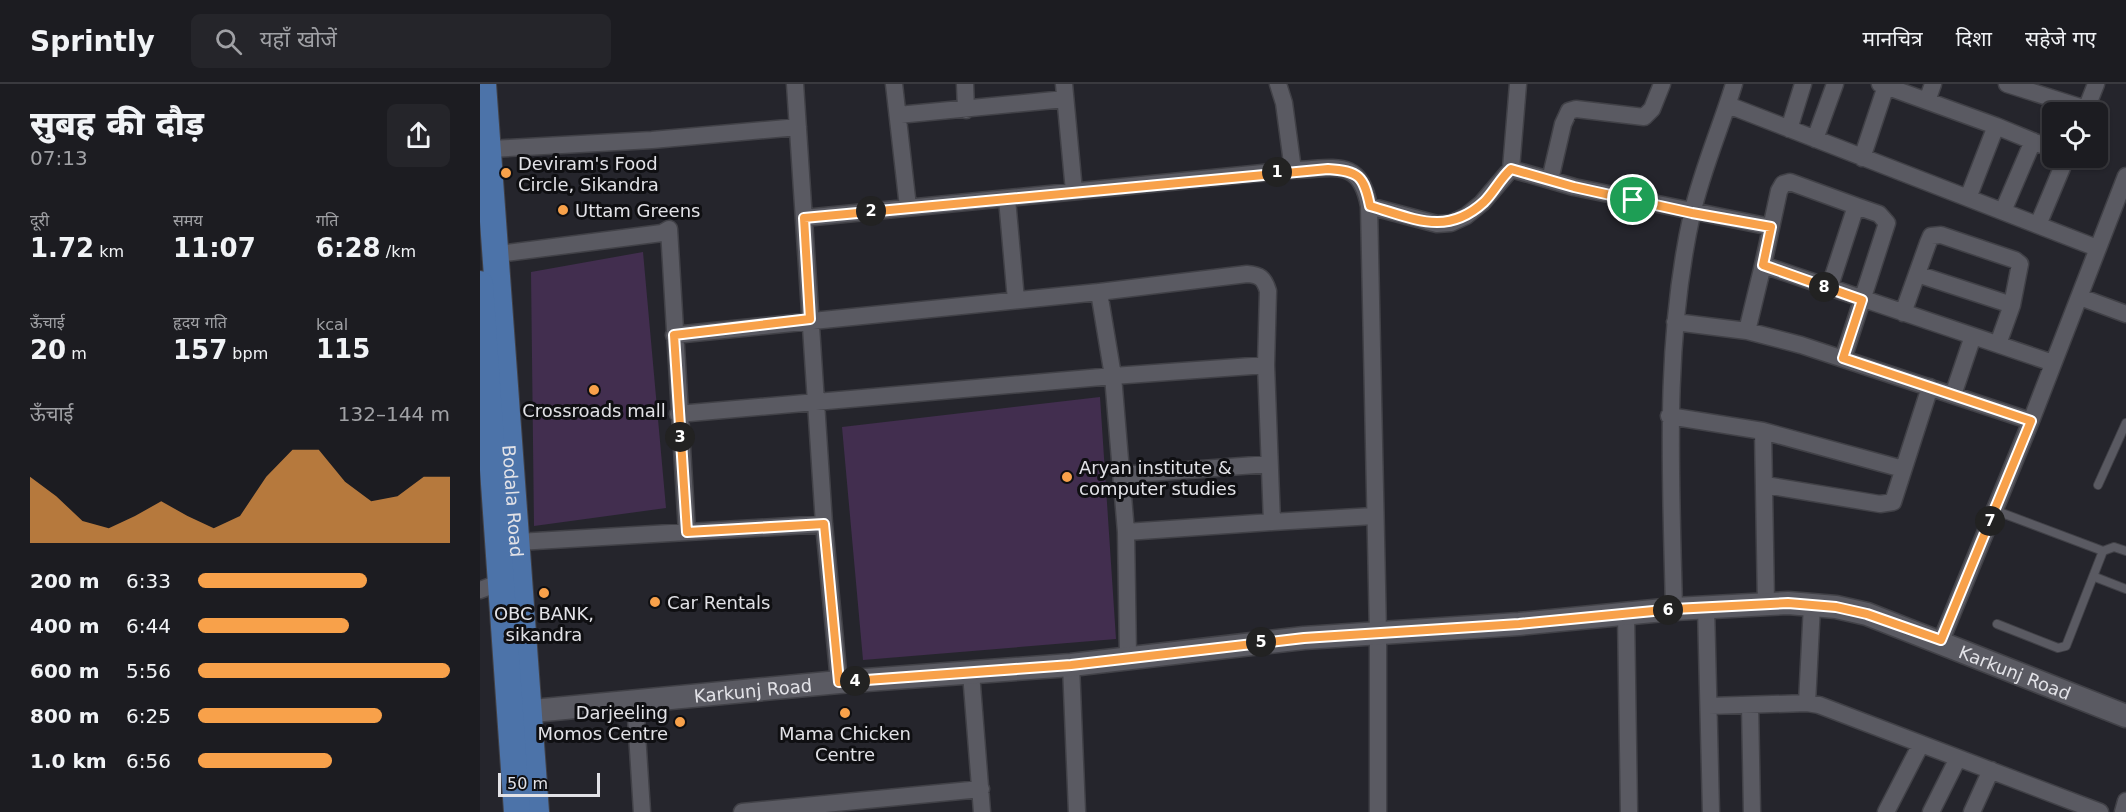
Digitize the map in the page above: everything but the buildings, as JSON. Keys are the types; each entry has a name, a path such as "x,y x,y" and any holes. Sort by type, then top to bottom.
{"main road":[{"name":"Bodala Road","path":"483,84 490,149 486,189 498,254 518,542 500,583"},
{"name":"Bodala Road","path":"480,284 500,583 518,712 536,812"},
{"name":"Bodala Road","path":"517,812 518,712"}],"street":[{"path":"795,84 824,524 839,682"},
{"path":"894,84 908,207"},
{"path":"964,84 966,110"},
{"path":"1278,84 1284,103 1293,171"},
{"path":"1370,206 1437,224 1450,223 1466,216 1482,203 1511,169 1518,84"},
{"path":"1550,180 1563,124 1569,111 1576,109 1644,117 1649,114 1662,84"},
{"path":"1674,609 1669,416 1676,322 1692,213 1734,84"},
{"path":"1789,129 1803,84"},
{"path":"1815,139 1835,84"},
{"path":"1927,101 1933,84"},
{"path":"2007,84 2060,102"},
{"path":"2089,102 2096,84"},
{"path":"1862,158 1883,85 2042,145"},
{"path":"898,115 966,110 1064,91 1074,191"},
{"path":"1728,105 2097,248"},
{"path":"1968,198 1996,126"},
{"path":"490,149 652,140 798,127"},
{"path":"2003,211 2033,141"},
{"path":"2038,225 2062,168"},
{"path":"1511,169 1692,213 1771,227"},
{"path":"804,218 1293,171 1348,170 1360,176 1366,186 1370,206 1378,634 1378,812"},
{"path":"1941,640 2031,421 2126,176"},
{"path":"1747,331 1779,191 1783,184 1790,182 1879,214 1887,223 1843,358"},
{"path":"1006,198 1016,300"},
{"path":"1829,288 1856,206"},
{"path":"498,254 662,233 669,229 678,414 687,532"},
{"path":"1903,313 1931,236 1941,234 2015,260 2020,264 2012,305 1998,344"},
{"path":"1763,265 2053,363"},
{"path":"674,335 810,319 1099,292 1247,274 1258,275 1265,281 1268,291 1266,365 1272,522"},
{"path":"1917,274 2012,305"},
{"path":"1099,292 1113,376 1126,532 1128,657"},
{"path":"2080,297 2126,314"},
{"path":"1676,322 1747,331 1843,358 2031,421"},
{"path":"1953,395 1973,336"},
{"path":"678,414 1266,365"},
{"path":"1765,485 1889,504 1893,502 1930,387"},
{"path":"1669,416 1763,431 1903,469"},
{"path":"1763,431 1766,604"},
{"path":"1121,475 1269,464"},
{"path":"1126,532 1374,516"},
{"path":"518,542 824,524"},
{"name":"Karkunj Road","path":"518,712 839,682 1071,665 1304,638 1766,604 1812,605 1867,614 1941,640 2126,716"},
{"path":"1808,703 1812,605"},
{"path":"1706,607 1711,812"},
{"path":"1626,614 1629,812"},
{"path":"1071,665 1077,812"},
{"path":"971,673 982,812"},
{"path":"635,702 642,812"},
{"path":"1709,706 1808,703 2100,812"},
{"path":"1750,705 1752,812"},
{"path":"1886,812 1921,744"},
{"path":"1930,812 1958,758"},
{"path":"1972,812 1991,770"},
{"path":"742,812 880,806 981,789"},
{"path":"2122,812 2126,801"}],"lane":[{"path":"2098,485 2126,423"},
{"path":"1994,510 2103,551 2114,547 2126,551"},
{"path":"1997,624 2058,648 2066,646 2095,577 2103,551"},
{"path":"2095,577 2126,589"}],"place":[{"name":"Deviram's Food Circle, Sikandra","path":"506,173"},
{"name":"Uttam Greens","path":"563,210"},
{"name":"Crossroads mall","path":"594,390"},
{"name":"Aryan institute & computer studies","path":"1067,477"},
{"name":"OBC BANK, sikandra","path":"544,593"},
{"name":"Car Rentals","path":"655,602"},
{"name":"Mama Chicken Centre","path":"845,713"},
{"name":"Darjeeling Momos Centre","path":"680,722"}],"route":[{"path":"1328,169 1348,170 1360,176 1366,186 1370,206 1437,224 1450,223 1466,216 1496,190 1511,169 1574,187 1633,200 1771,227 1763,265 1862,300 1843,358 2031,421 1941,640 1867,614 1836,607 1788,603 1674,609 1519,624 1304,638 1071,665 839,682 824,524 687,532 674,335 810,319 804,218 1220,177 1328,169"}]}
